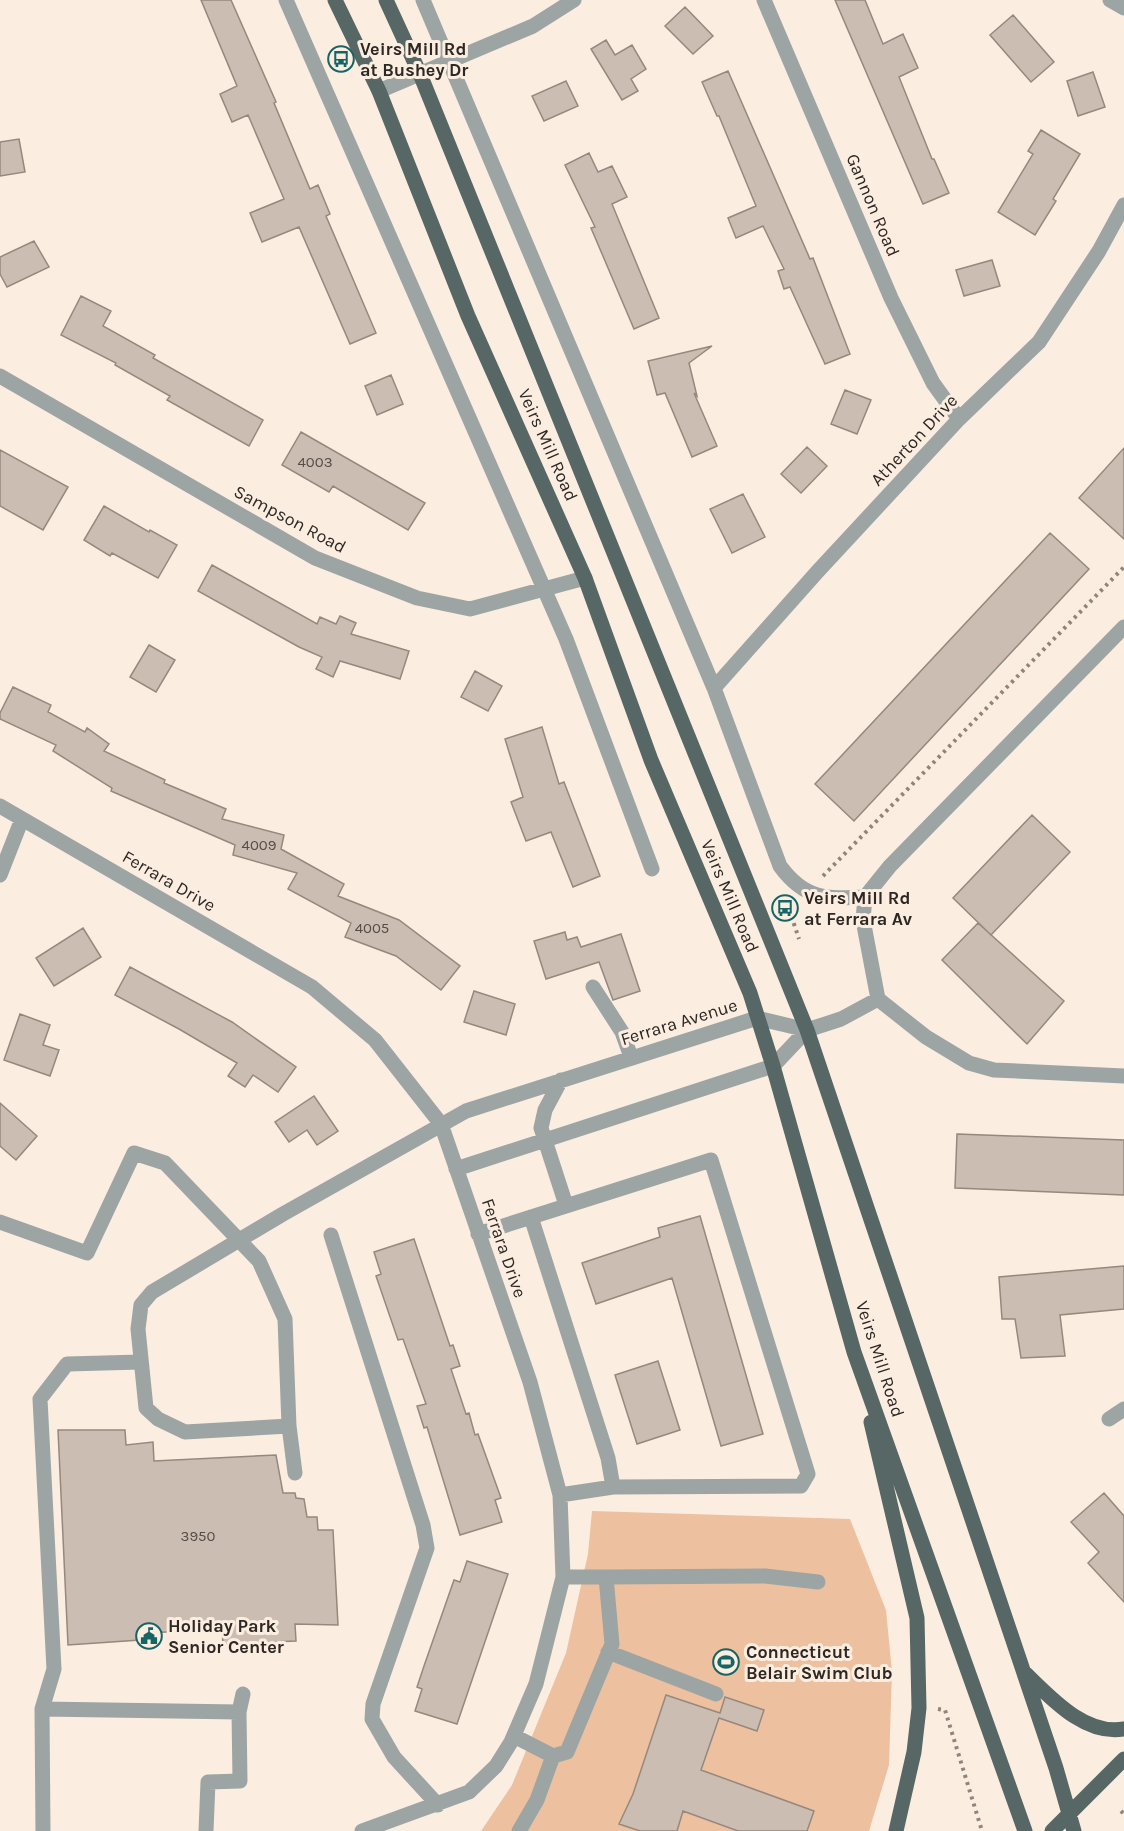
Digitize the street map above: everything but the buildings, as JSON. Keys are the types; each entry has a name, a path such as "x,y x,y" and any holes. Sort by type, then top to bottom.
{"main road":[{"name":"Veirs Mill Road","path":"335,0 379,91 468,316 585,578 651,760 750,993 854,1352 1025,1831"},
{"name":"Veirs Mill Road","path":"386,0 420,74 807,1030 1070,1812 1074,1831"},
{"path":"854,1352 917,1618 919,1708 914,1752 896,1831"},
{"path":"1022,1670 1055,1703 1071,1715 1095,1726 1124,1729"},
{"path":"1052,1831 1124,1759"}],"street":[{"path":"286,0 566,639 652,869"},
{"path":"423,0 714,688 780,866 799,886 828,899 864,897"},
{"path":"379,91 533,26 574,0"},
{"name":"Gannon Road","path":"764,0 891,298 933,383 959,419"},
{"path":"1110,0 1124,8"},
{"name":"Atherton Drive","path":"714,688 818,571 959,419 1039,342 1099,251 1124,205"},
{"name":"Sampson Road","path":"0,376 315,558 417,598 470,609 585,578"},
{"path":"1124,627 890,866 864,897 863,920 878,999 926,1037 969,1063 994,1070 1124,1076"},
{"name":"Ferrara Drive","path":"0,806 312,987 375,1040 441,1124 530,1382 560,1495 562,1577 536,1684 514,1736 496,1766 469,1792 362,1831"},
{"path":"0,875 22,819"},
{"path":"593,987 621,1032 631,1057"},
{"path":"456,1169 773,1066 807,1030 841,1019 878,999"},
{"name":"Ferrara Avenue","path":"239,1240 466,1111 757,1018 807,1030"},
{"path":"561,1080 546,1110 541,1128 566,1205"},
{"path":"0,1222 87,1253 134,1153 165,1163 259,1261 285,1319 289,1425 295,1473"},
{"path":"478,1233 711,1160 808,1474 801,1486 613,1487 560,1495"},
{"path":"531,1217 608,1458 613,1487"},
{"path":"331,1235 423,1524 427,1548 373,1704 372,1719 394,1757 438,1804"},
{"path":"239,1240 152,1292 141,1305 138,1329 146,1408 158,1419 185,1432 289,1425"},
{"path":"43,1831 42,1709 54,1669 40,1399 67,1364 141,1362"},
{"path":"1109,1419 1124,1409"},
{"path":"562,1577 765,1576 818,1582"},
{"path":"514,1736 553,1756 567,1752 612,1644 606,1577"},
{"path":"608,1652 716,1694"},
{"path":"206,1831 208,1782 240,1781 239,1712 243,1694"},
{"path":"42,1709 239,1712"},
{"path":"519,1831 537,1800 553,1756"}],"path":[{"path":"823,877 1124,567"},
{"path":"789,909 799,939"},
{"path":"933,1709 945,1710 982,1831"}],"shaded area":[{"name":"Connecticut Belair Swim Club","path":"592,1511 850,1519 886,1610 892,1672 889,1765 869,1831 481,1831 512,1785 566,1653 588,1554"}],"place":[{"name":"Veirs Mill Rd at Bushey Dr","path":"341,59"},
{"name":"Veirs Mill Rd at Ferrara Av","path":"785,908"},
{"name":"Holiday Park Senior Center","path":"149,1636"},
{"name":"Connecticut Belair Swim Club","path":"726,1662"}]}
